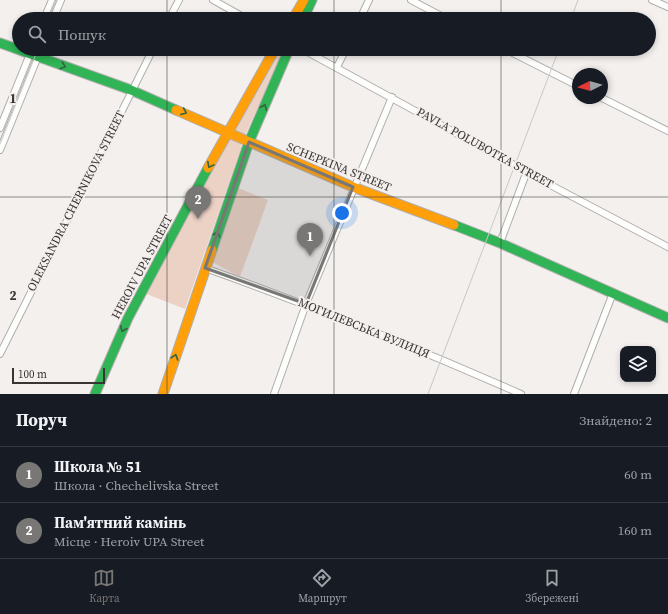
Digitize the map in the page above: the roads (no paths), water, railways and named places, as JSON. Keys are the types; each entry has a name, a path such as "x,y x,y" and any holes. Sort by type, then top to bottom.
{"street":[{"path":"47,12 52,0"},
{"path":"56,12 61,0"},
{"path":"173,12 179,0"},
{"path":"213,0 235,12"},
{"path":"297,12 304,0"},
{"path":"306,12 312,0"},
{"path":"363,12 369,0"},
{"path":"411,0 434,12"},
{"path":"652,0 668,7"},
{"name":"SCHEPKINA STREET","path":"0,43 12,46"},
{"path":"0,128 33,56"},
{"path":"0,150 34,56"},
{"name":"SCHEPKINA STREET","path":"45,56 228,131 249,142 353,187 500,243 667,315"},
{"name":"OLEKSANDRA CHERNIKOVA STREET","path":"0,354 149,56"},
{"name":"HEROIV UPA STREET","path":"95,394 128,318 228,131 271,56"},
{"path":"163,394 249,142 286,56"},
{"name":"PAVLA POLUBOTKA STREET","path":"316,56 668,247"},
{"path":"337,67 342,56"},
{"path":"519,56 572,83"},
{"path":"274,394 306,304 353,187 392,97"},
{"path":"608,101 668,131"},
{"path":"500,243 528,172"},
{"name":"МОГИЛЕВСЬКА ВУЛИЦЯ","path":"205,268 306,304 441,359 521,394"},
{"path":"574,394 613,293"}],"tram line":[{"path":"50,12 55,0"},
{"path":"574,12 578,0"},
{"path":"0,144 35,56"},
{"path":"428,394 556,56"}],"place":[{"name":"Пам'ятний камінь","path":"198,219"},
{"name":"Школа № 51","path":"310,256"}]}
